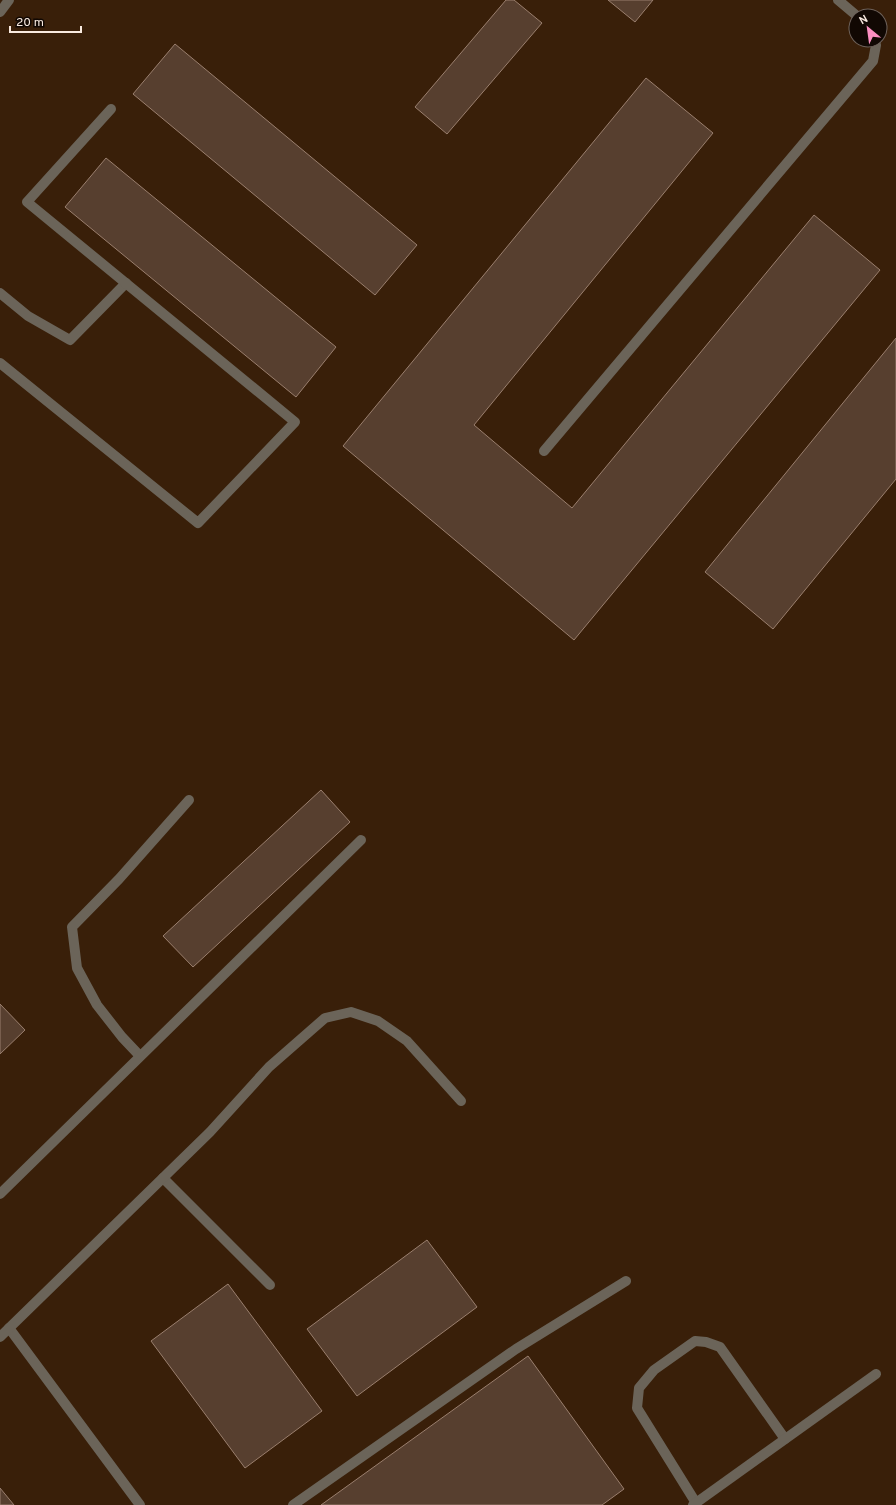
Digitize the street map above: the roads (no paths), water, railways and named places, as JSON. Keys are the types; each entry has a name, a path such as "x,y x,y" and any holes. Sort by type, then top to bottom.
{"street":[{"path":"0,12 9,0"},
{"path":"838,0 848,8"},
{"path":"544,451 873,61 875,48"},
{"path":"0,363 198,523 295,422 27,202 111,109"},
{"path":"0,293 28,316 70,340 126,283"},
{"path":"139,1056 122,1037 97,1004 77,968 72,926 119,879 189,800"},
{"path":"0,1194 139,1056 361,840"},
{"path":"0,1337 210,1132 269,1068 325,1018 352,1012 378,1021 407,1041 461,1101"},
{"path":"162,1178 270,1286"},
{"path":"293,1505 516,1349 626,1281"},
{"path":"10,1328 140,1505"},
{"path":"785,1440 720,1347 706,1342 695,1342 660,1366 639,1388 637,1408 695,1504 785,1440 876,1374"}]}
